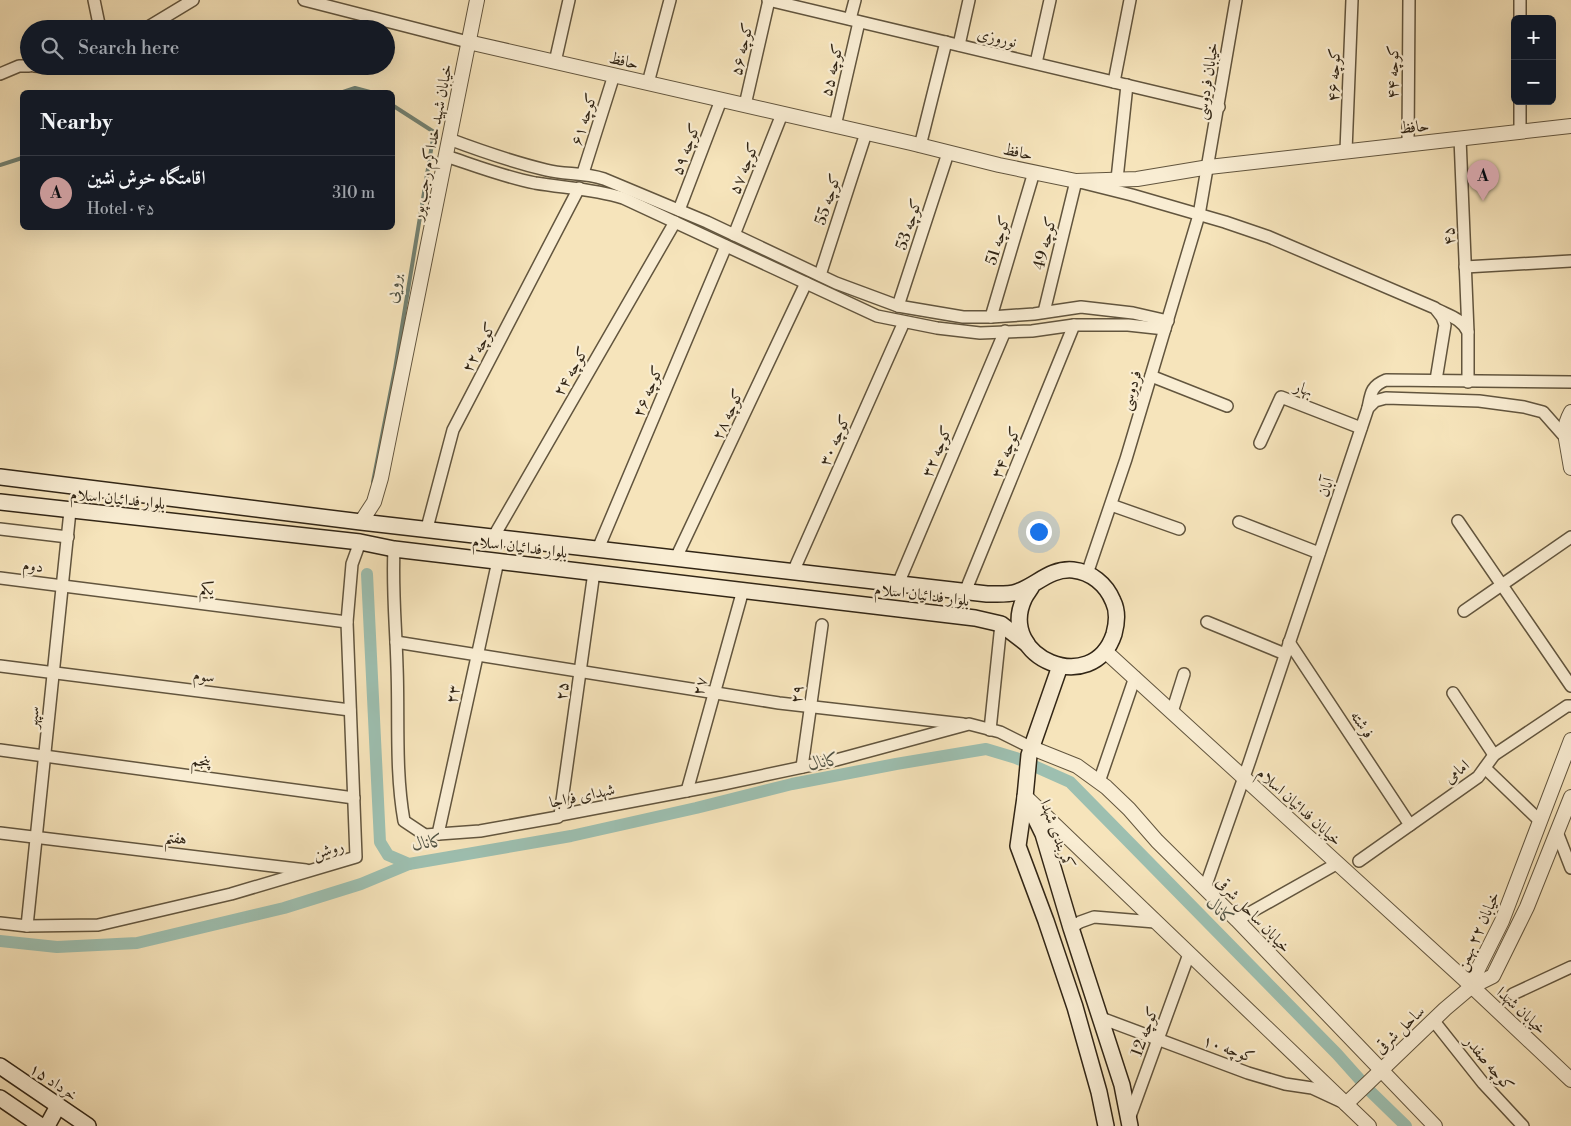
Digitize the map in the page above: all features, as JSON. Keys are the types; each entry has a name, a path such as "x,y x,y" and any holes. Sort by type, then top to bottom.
{"main road":[{"name":"بلوار فدائیان اسلام","path":"0,477 361,522 427,528 965,592 987,594 1015,593 1032,586"},
{"name":"بلوار فدائیان اسلام","path":"0,502 360,542 394,549 975,618 1001,624 1028,645"},
{"path":"360,542 361,522"},
{"path":"1073,570 1088,574 1108,590 1114,602 1117,614 1112,640 1105,651 1095,659 1084,664 1073,667 1052,664 1038,656 1028,645 1021,630 1020,614 1024,599 1032,586 1044,576 1058,571 1073,570"},
{"path":"1026,792 1030,752 1060,666"},
{"name":"کمربندی شهدا","path":"1026,792 1043,834 1070,928 1101,1018 1122,1085 1130,1123"},
{"name":"کمربندی شهدا","path":"1026,792 1018,846 1076,1008 1099,1092 1106,1126"},
{"name":"۱۵ خرداد","path":"0,1066 88,1126"},
{"path":"0,1098 40,1126"},
{"path":"47,1126 58,1106"}],"street":[{"path":"94,0 98,20"},
{"path":"160,20 193,0"},
{"path":"304,0 382,20"},
{"name":"خیابان شهید خداکرم رجب پور","path":"361,522 374,502 380,478 477,0"},
{"path":"555,62 569,0"},
{"path":"648,83 670,0"},
{"name":"نوروزی","path":"769,0 1219,106"},
{"name":"کوچه ۵۶","path":"745,105 769,0"},
{"name":"کوچه ۵۵","path":"835,126 855,21 855,0"},
{"path":"959,45 968,0"},
{"path":"1036,63 1050,0"},
{"path":"1114,82 1130,0"},
{"name":"خیابان فردوسی","path":"1200,215 1236,0"},
{"name":"کوچه ۴۶","path":"1346,151 1352,0"},
{"name":"کوچه ۴۴","path":"1408,144 1409,0"},
{"path":"1520,0 1520,15"},
{"path":"395,23 468,42"},
{"name":"حافظ","path":"468,42 1076,181 1137,179 1208,167 1571,126"},
{"path":"920,146 946,42"},
{"path":"0,74 20,66"},
{"name":"کوچه ۶۱","path":"583,174 614,75"},
{"path":"1117,180 1127,85"},
{"name":"کوچه ۵۹","path":"679,210 721,100"},
{"path":"1520,105 1520,132"},
{"name":"کوچه ۵۷","path":"734,234 782,114"},
{"name":"کوچه 55","path":"820,275 866,133"},
{"name":"۴۵","path":"1460,138 1466,267 1468,382"},
{"path":"449,139 504,159 540,168 604,179 734,234 820,275 898,306 963,317 991,317 1073,308 1097,308 1167,325"},
{"name":"کوچه 53","path":"898,306 948,153"},
{"path":"446,156 498,175 537,183 603,192 623,198 877,316 936,328 980,333 1032,331 1074,325 1167,325"},
{"name":"کوچه 51","path":"991,317 1034,172"},
{"path":"1076,181 1132,195 1268,237 1435,308 1460,321 1468,332"},
{"name":"کوچه 49","path":"1044,312 1076,181"},
{"name":"کوچه ۲۲","path":"427,528 453,430 579,188"},
{"name":"فردوسی","path":"1088,574 1200,215"},
{"name":"کوچه ۲۴","path":"494,536 675,222"},
{"name":"کوچه ۲۶","path":"598,549 726,246"},
{"path":"1466,267 1571,261"},
{"name":"کوچه ۲۸","path":"676,558 806,284"},
{"path":"1435,308 1445,325 1436,380 1468,382 1571,382"},
{"name":"کوچه ۳۰","path":"793,572 904,322"},
{"name":"کوچه ۳۴","path":"965,592 1074,325"},
{"name":"کوچه ۳۲","path":"898,584 1004,331"},
{"path":"1151,376 1227,406"},
{"name":"آبان","path":"1205,888 1362,428 1372,391 1377,384 1396,379 1436,380"},
{"name":"بهار","path":"1260,443 1281,397 1362,428"},
{"path":"1368,408 1375,401 1386,398 1479,401 1524,407 1543,412 1568,442"},
{"path":"1571,412 1566,422 1571,468"},
{"path":"1111,505 1179,528"},
{"name":"سپهر","path":"27,926 70,510"},
{"path":"1458,521 1571,686"},
{"path":"1239,522 1319,553"},
{"path":"0,529 68,537"},
{"path":"1464,611 1571,537"},
{"name":"روشن","path":"0,923 27,926 98,925 231,894 356,857 347,622 352,564 360,542"},
{"name":"شهدای فراجا","path":"394,549 392,583 396,642 399,792 404,820 425,835 480,831 687,791 883,748 969,724"},
{"name":"۲۳","path":"438,834 498,561"},
{"name":"۲۵","path":"560,815 594,572"},
{"name":"دوم","path":"0,578 63,585"},
{"name":"یکم","path":"63,585 347,622"},
{"name":"۲۷","path":"687,791 743,590"},
{"path":"1207,622 1285,654"},
{"path":"990,730 1001,624"},
{"name":"۲۹","path":"802,767 822,625"},
{"path":"396,642 714,694 969,724 1000,732 1030,752"},
{"name":"فرشته","path":"1289,642 1410,825"},
{"name":"خیابان فدائیان اسلام","path":"1105,651 1471,987"},
{"name":"سوم","path":"0,666 350,710"},
{"path":"1172,712 1184,674"},
{"path":"1099,782 1135,677"},
{"path":"1453,693 1494,755"},
{"name":"امامی","path":"1359,861 1478,777 1494,755 1567,706 1571,706"},
{"name":"خیابان ۲۲ بهمن","path":"1471,987 1502,922 1571,740"},
{"name":"پنجم","path":"0,750 45,754 354,798"},
{"name":"خیابان ساحل شرقی","path":"1030,752 1077,766 1099,782 1237,920 1378,1073 1435,1126"},
{"path":"1485,768 1540,821"},
{"path":"1026,792 1155,922 1349,1101 1369,1126"},
{"name":"خیابان ۲۲ بهمن","path":"1471,987 1493,976 1527,907 1571,797"},
{"path":"1557,832 1571,868"},
{"name":"هفتم","path":"0,833 311,871"},
{"path":"1237,920 1338,864"},
{"path":"1070,928 1094,917 1155,922"},
{"name":"کوچه 12","path":"1130,1123 1189,954"},
{"path":"1513,994 1571,967"},
{"name":"ساحل شرقی","path":"1349,1101 1433,1020 1471,987"},
{"name":"خیابان شهدا","path":"1471,987 1571,1080"},
{"name":"کوچه ۱۰","path":"1101,1018 1248,1073 1285,1084 1312,1088 1349,1101"},
{"name":"کوچه صفدر","path":"1433,1020 1483,1083 1523,1126"}],"waterway":[{"name":"برویی","path":"349,90 355,88 362,90"},
{"name":"برویی","path":"373,482 395,369 434,132 395,107"},
{"name":"برویی","path":"0,165 20,159"},
{"name":"کانال","path":"367,574 380,842 388,855 409,864 571,836 792,784 986,749 1016,758 1070,782 1406,1126"},
{"path":"0,941 57,947 137,943 284,908 361,884 409,864"}],"place":[{"name":"اقامتگاه خوش نشین","path":"1483,201"}]}
